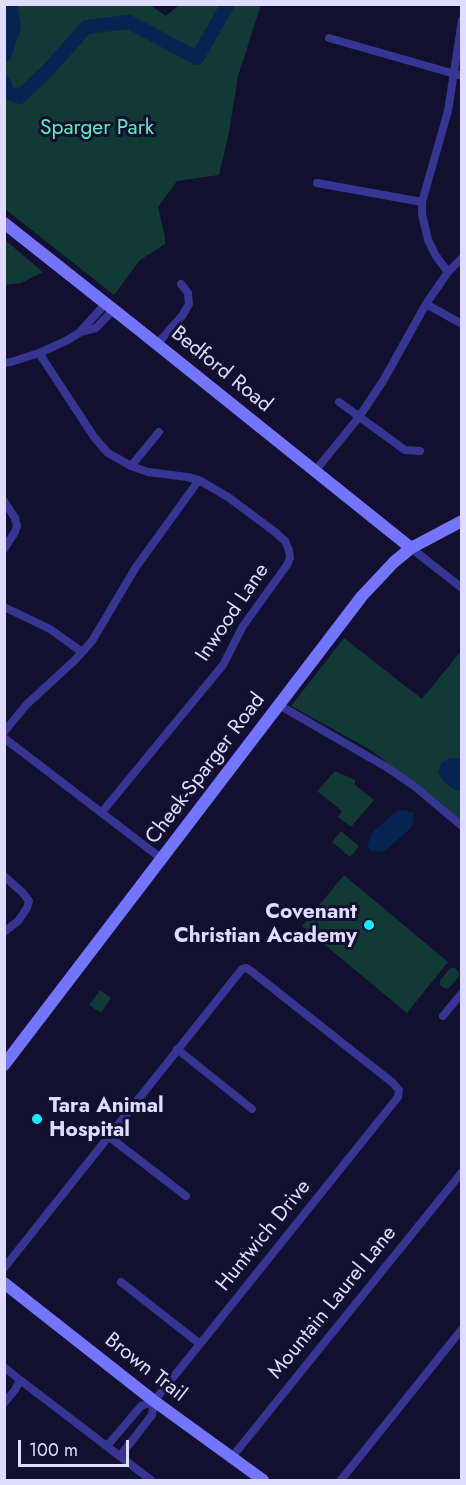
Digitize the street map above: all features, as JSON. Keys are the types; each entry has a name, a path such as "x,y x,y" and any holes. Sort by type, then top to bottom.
{"street":[{"path":"448,272 428,240 422,214 422,202 457,75 462,20"},
{"path":"329,38 457,75"},
{"path":"317,183 422,202"},
{"name":"Bedford Road","path":"4,223 411,548"},
{"path":"315,471 359,417 383,381 426,304 448,272 462,258"},
{"path":"157,344 182,316 189,304 188,293 181,284"},
{"path":"426,304 462,324"},
{"path":"4,363 39,353 66,341 80,333 110,306"},
{"name":"Inwood Lane","path":"39,353 101,446 115,457 148,472 199,480 228,497 274,532 285,541 289,549 290,558 287,565 243,626 223,665 102,812"},
{"path":"339,402 405,450 420,451"},
{"path":"132,466 159,432"},
{"path":"4,732 26,705 92,641 136,567 199,480"},
{"path":"4,501 15,518 17,526 4,549"},
{"name":"Cheek-Sparger Road","path":"4,1065 362,596 394,562 411,548 462,521"},
{"path":"411,548 462,588"},
{"path":"4,607 50,629 82,652"},
{"path":"279,705 388,768 414,786 462,826"},
{"path":"4,738 162,859"},
{"path":"4,876 29,901 18,921 4,932"},
{"name":"Huntwich Drive","path":"154,1401 391,1106 399,1093 393,1083 246,968 242,969 177,1049"},
{"path":"443,1016 462,993"},
{"path":"4,1268 177,1049 252,1109"},
{"path":"108,1136 186,1196"},
{"name":"Mountain Laurel Lane","path":"232,1457 462,1172"},
{"path":"121,1282 200,1344"},
{"name":"Brown Trail","path":"4,1283 154,1401 263,1480"},
{"path":"342,1480 462,1329"},
{"path":"4,1367 151,1480"},
{"path":"4,1403 20,1380"},
{"path":"107,1446 141,1406 154,1401 152,1415 120,1456"}],"green space":[{"name":"Sparger Park","path":"4,5 150,5 166,16 179,5 261,5 238,76 229,133 219,175 177,181 158,207 165,244 140,260 114,295 5,209"},
{"path":"4,241 43,272 21,283 5,285"},
{"path":"344,638 422,699 461,651 461,759 450,758 443,780 461,792 461,820 369,749 291,706"},
{"path":"335,771 355,780 355,785 374,800 351,827 338,817 342,811 317,791"},
{"path":"341,831 359,846 350,857 332,842"},
{"path":"344,875 448,962 407,1013 302,926"},
{"path":"450,968 455,968 459,976 446,989 440,985 440,981"},
{"path":"100,990 111,998 101,1013 89,1005"}],"water":[{"path":"450,758 461,759 461,792 451,787 438,773 442,762"},
{"path":"404,810 413,813 414,821 411,828 386,850 370,851 367,845 373,832 397,811"}],"waterway":[{"path":"4,82 7,92 20,97 50,68 86,27 129,22 197,58 228,4"},
{"path":"4,10 11,9 14,27 4,56"}],"place":[{"name":"Covenant Christian Academy","path":"369,925"},
{"name":"Tara Animal Hospital","path":"37,1119"}]}
